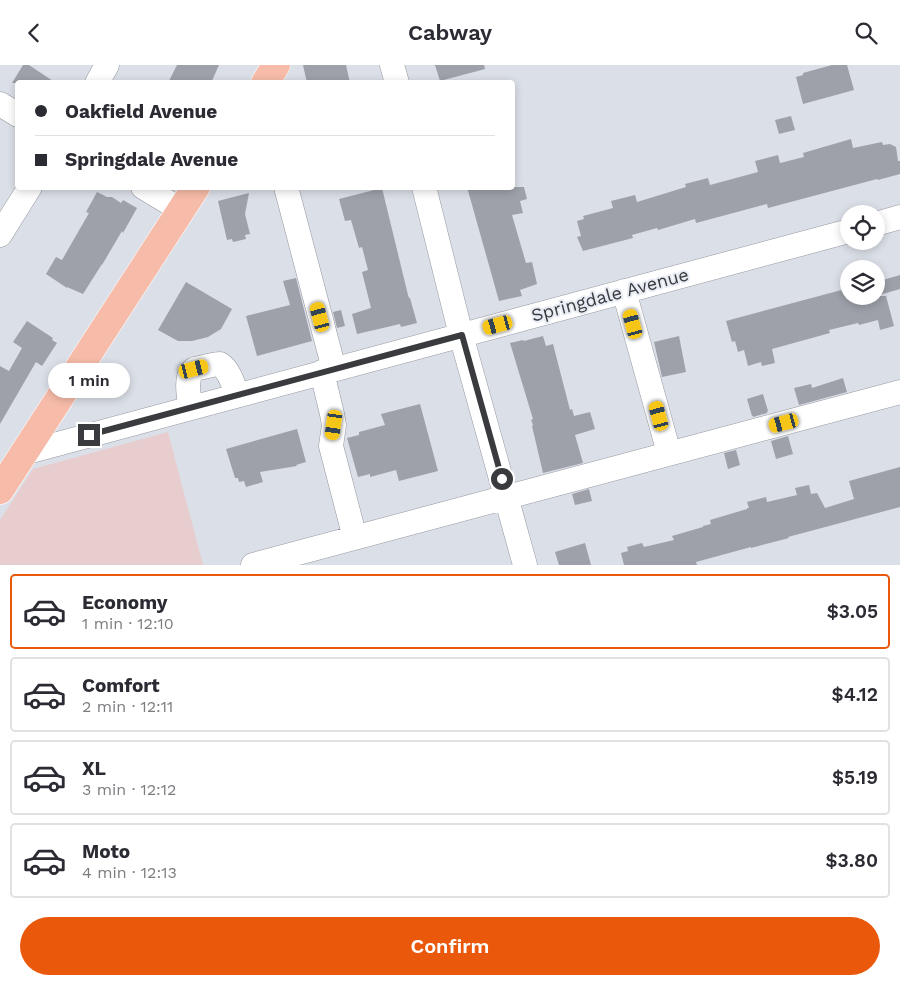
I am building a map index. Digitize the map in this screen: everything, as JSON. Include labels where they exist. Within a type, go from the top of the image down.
[{"type":"main road","points":[[267,80],[276,65]]},
{"type":"main road","points":[[0,490],[194,190]]},
{"type":"street","points":[[99,80],[108,65]]},
{"type":"street","points":[[392,65],[396,80]]},
{"type":"street","points":[[0,104],[15,113]]},
{"type":"street","points":[[0,235],[28,190]]},
{"type":"street","points":[[148,190],[182,210]]},
{"type":"street","points":[[287,190],[328,371],[334,425],[331,446],[355,538]]},
{"type":"street","points":[[425,190],[525,565]]},
{"type":"street","points":[[885,221],[900,217]]},
{"type":"street","name":"Springdale Avenue","points":[[24,453],[840,233]]},
{"type":"street","points":[[624,291],[669,453]]},
{"type":"street","points":[[191,408],[188,381],[194,369],[220,364],[228,372],[237,395]]},
{"type":"street","points":[[254,565],[900,392]]},
{"type":"shaded area","points":[[168,432],[203,565],[0,565],[0,520],[33,469]]},
{"type":"building","points":[[23,65],[29,65],[52,80],[15,80],[15,83],[12,83]]},
{"type":"building","points":[[177,65],[219,65],[212,80],[170,80]]},
{"type":"building","points":[[303,65],[346,65],[349,80],[306,80]]},
{"type":"building","points":[[435,65],[484,65],[485,69],[440,80]]},
{"type":"building","points":[[832,65],[847,65],[854,90],[803,104],[796,77],[803,75],[803,73]]},
{"type":"building","points":[[791,116],[795,130],[779,134],[775,120]]},
{"type":"building","points":[[851,139],[853,148],[882,142],[883,145],[890,144],[896,147],[898,161],[900,161],[900,174],[768,208],[767,204],[696,223],[695,219],[658,230],[657,228],[632,235],[633,238],[583,251],[577,237],[581,236],[577,221],[584,219],[583,216],[613,208],[611,201],[635,195],[637,202],[686,187],[685,184],[708,178],[710,185],[758,172],[755,161],[778,155],[780,163],[804,157],[803,153]]},
{"type":"building","points":[[515,187],[524,187],[527,199],[520,201],[523,213],[512,215],[526,263],[532,262],[537,284],[520,290],[522,296],[499,301],[468,190],[515,190]]},
{"type":"building","points":[[374,190],[382,190],[408,295],[417,323],[401,327],[400,324],[357,334],[352,314],[371,308],[362,272],[368,270],[362,247],[359,248],[351,220],[345,221],[339,199]]},
{"type":"building","points":[[97,192],[107,197],[112,197],[121,203],[123,200],[137,208],[83,294],[67,288],[46,274],[56,257],[62,260],[89,213],[86,212]]},
{"type":"building","points":[[249,193],[245,214],[250,234],[245,235],[246,239],[233,242],[232,239],[227,240],[218,201]]},
{"type":"building","points":[[900,275],[900,289],[885,293],[885,279]]},
{"type":"building","points":[[296,278],[312,341],[257,356],[246,316],[290,305],[283,281]]},
{"type":"building","points":[[186,282],[232,309],[221,329],[208,337],[192,341],[178,341],[158,330]]},
{"type":"building","points":[[840,290],[840,305],[885,305],[886,296],[894,326],[880,330],[878,320],[829,330],[830,333],[772,349],[775,363],[762,366],[761,362],[748,366],[744,350],[738,352],[735,341],[732,342],[726,321]]},
{"type":"building","points":[[341,310],[345,326],[337,328],[333,312]]},
{"type":"building","points":[[27,321],[53,338],[52,340],[57,343],[42,366],[36,362],[0,424],[0,366],[9,371],[22,348],[13,342]]},
{"type":"building","points":[[543,336],[546,346],[553,344],[570,410],[572,409],[574,416],[590,412],[595,429],[575,435],[583,463],[543,473],[532,426],[531,420],[533,419],[510,343]]},
{"type":"building","points":[[679,336],[686,372],[662,377],[654,342]]},
{"type":"building","points":[[843,378],[847,392],[799,405],[794,388],[811,384],[812,388]]},
{"type":"building","points":[[763,394],[768,411],[753,417],[747,399]]},
{"type":"building","points":[[420,404],[438,471],[399,481],[396,470],[370,477],[370,474],[358,477],[347,438],[359,435],[359,432],[385,425],[381,414]]},
{"type":"building","points":[[297,429],[306,462],[297,466],[260,472],[263,482],[246,487],[244,481],[239,482],[238,478],[235,478],[226,449]]},
{"type":"building","points":[[788,436],[793,454],[776,459],[771,441]]},
{"type":"building","points":[[736,450],[740,465],[728,469],[724,453]]},
{"type":"building","points":[[900,467],[900,507],[696,562],[697,565],[624,565],[621,553],[628,551],[627,547],[642,543],[644,547],[674,540],[672,536],[703,527],[711,524],[710,520],[749,508],[747,502],[766,497],[767,502],[797,495],[795,488],[809,485],[811,494],[817,493],[825,508],[854,499],[849,481]]},
{"type":"building","points":[[589,489],[592,501],[575,505],[572,494]]},
{"type":"building","points":[[585,543],[591,565],[559,565],[555,552]]},
{"type":"route","points":[[89,435],[462,335],[502,479]]}]
